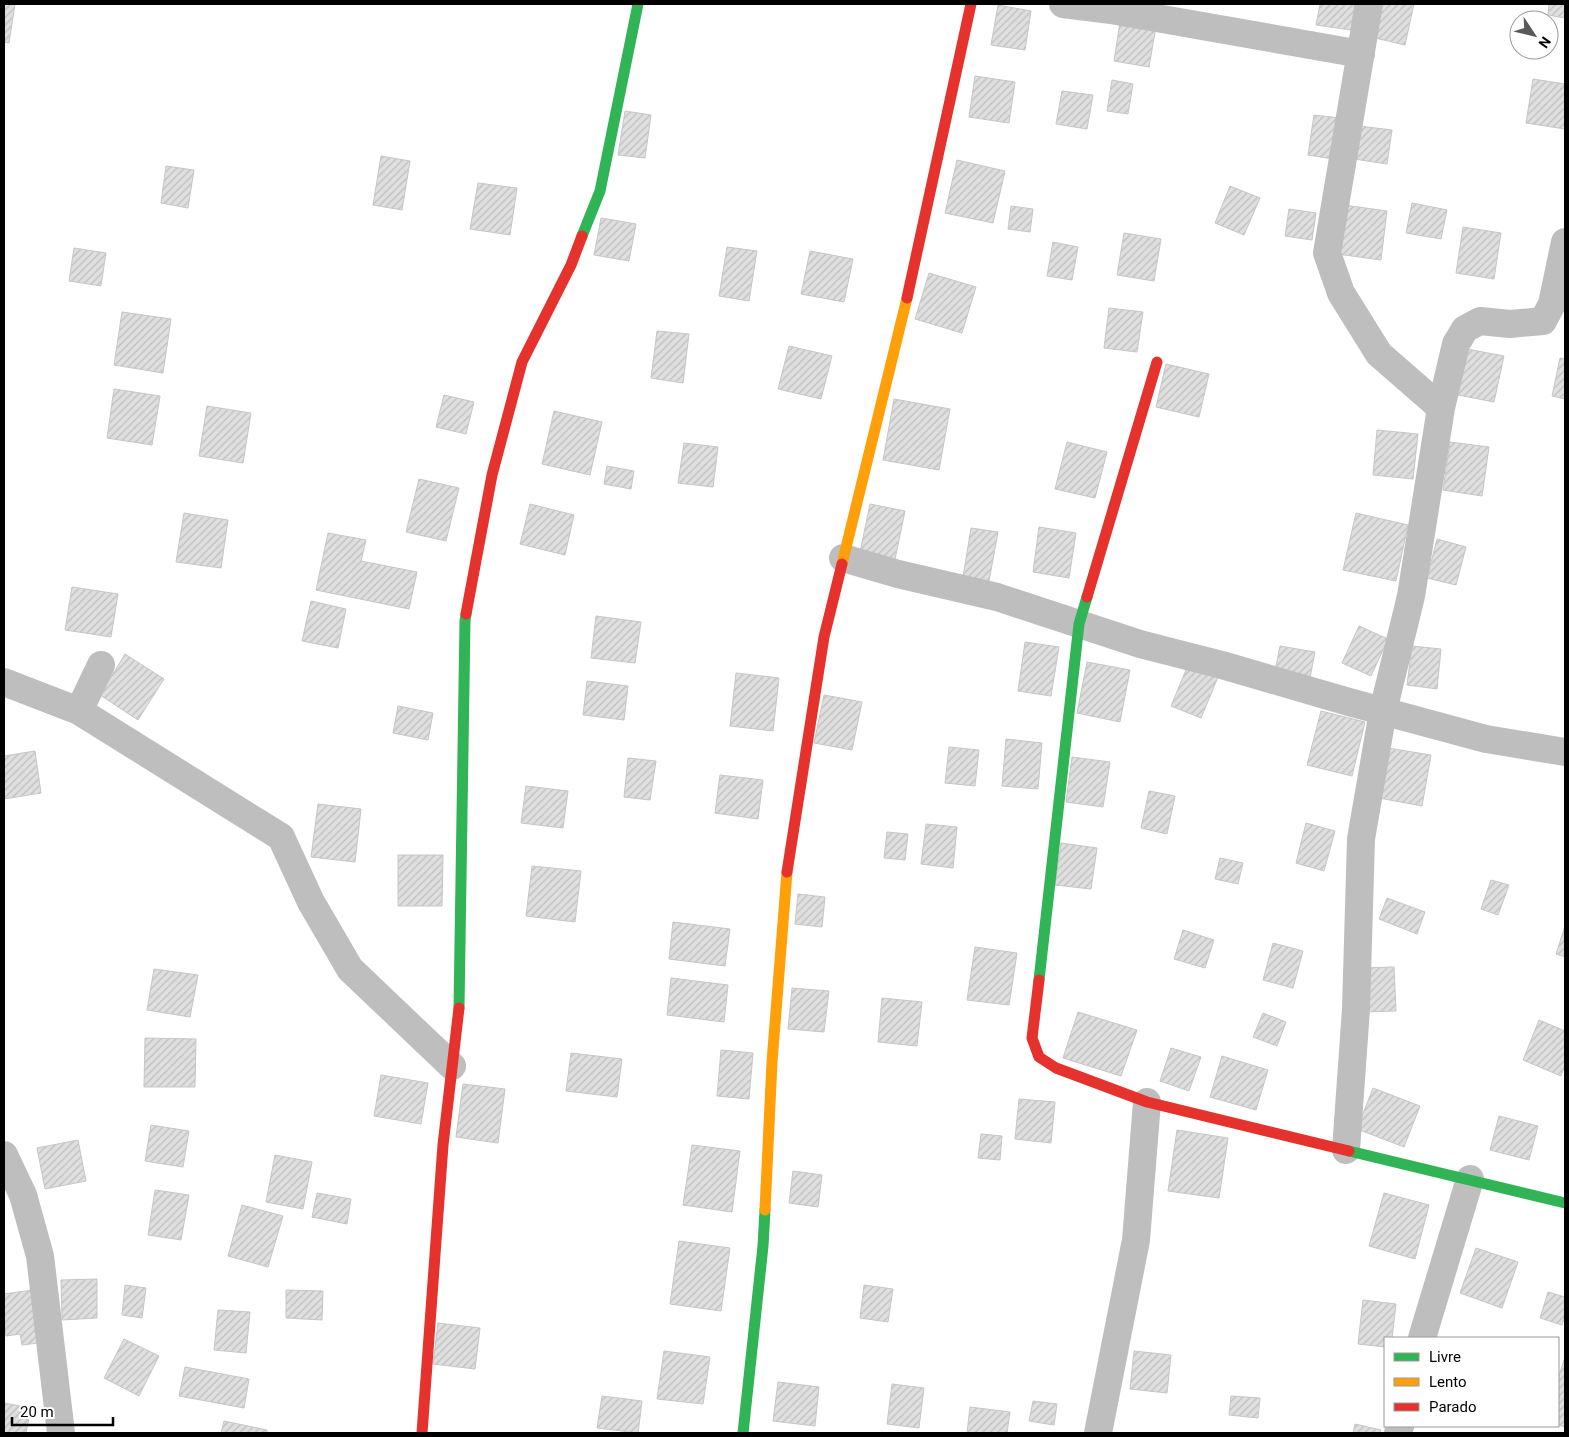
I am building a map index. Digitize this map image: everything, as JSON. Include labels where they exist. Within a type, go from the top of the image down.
[{"type":"street","points":[[422,1433],[443,1145],[460,997],[465,621],[492,475],[522,362],[572,265],[600,191],[638,4]]},
{"type":"street","points":[[743,1433],[763,1246],[772,1062],[788,858],[824,637],[912,276],[970,4]]},
{"type":"street","points":[[1063,4],[1110,10],[1361,54]]},
{"type":"street","points":[[1369,4],[1327,253],[1341,293],[1379,354],[1441,408]]},
{"type":"street","points":[[1346,1150],[1356,1009],[1361,839],[1383,711],[1411,596],[1441,408],[1456,344],[1465,329],[1480,321],[1510,324],[1543,321],[1552,304],[1565,242]]},
{"type":"street","points":[[1157,362],[1080,624],[1032,1038],[1039,1057],[1056,1068],[1147,1102],[1565,1203]]},
{"type":"street","points":[[844,558],[898,574],[997,598],[1140,644],[1486,739],[1565,752]]},
{"type":"street","points":[[79,711],[101,665]]},
{"type":"street","points":[[4,682],[79,711],[280,837],[311,902],[350,969],[452,1066]]},
{"type":"street","points":[[1098,1433],[1136,1240],[1147,1102]]},
{"type":"street","points":[[4,1155],[23,1195],[40,1256],[61,1433]]},
{"type":"street","points":[[1422,1337],[1470,1179]]},
{"type":"building","points":[[4,4],[15,4],[9,43],[4,42]]},
{"type":"building","points":[[1320,4],[1355,4],[1351,30],[1316,25]]},
{"type":"building","points":[[1382,4],[1414,4],[1405,45],[1375,38]]},
{"type":"building","points":[[1549,4],[1565,4],[1565,18],[1559,17],[1559,10],[1548,10]]},
{"type":"building","points":[[998,5],[1031,11],[1025,50],[991,45]]},
{"type":"building","points":[[1120,22],[1156,27],[1149,67],[1114,61]]},
{"type":"building","points":[[975,76],[1015,82],[1009,123],[969,117]]},
{"type":"building","points":[[1533,79],[1565,84],[1565,129],[1526,123]]},
{"type":"building","points":[[1112,80],[1133,84],[1128,114],[1107,111]]},
{"type":"building","points":[[1062,91],[1093,95],[1087,129],[1056,124]]},
{"type":"building","points":[[625,111],[651,115],[645,158],[618,155]]},
{"type":"building","points":[[1314,115],[1340,118],[1333,159],[1308,155]]},
{"type":"building","points":[[1359,126],[1392,130],[1387,164],[1354,159]]},
{"type":"building","points":[[381,156],[410,161],[402,210],[373,205]]},
{"type":"building","points":[[957,160],[1005,171],[993,223],[945,213]]},
{"type":"building","points":[[166,166],[194,170],[188,208],[161,203]]},
{"type":"building","points":[[478,183],[517,188],[510,235],[470,229]]},
{"type":"building","points":[[1230,186],[1260,198],[1244,235],[1215,223]]},
{"type":"building","points":[[1412,203],[1447,210],[1441,239],[1406,233]]},
{"type":"building","points":[[1344,205],[1387,211],[1381,260],[1337,254]]},
{"type":"building","points":[[1011,206],[1033,209],[1030,232],[1008,229]]},
{"type":"building","points":[[1289,209],[1316,213],[1312,240],[1285,236]]},
{"type":"building","points":[[601,218],[636,224],[629,261],[594,255]]},
{"type":"building","points":[[1463,227],[1501,233],[1494,279],[1456,273]]},
{"type":"building","points":[[1124,233],[1161,239],[1154,281],[1117,275]]},
{"type":"building","points":[[1053,242],[1078,247],[1072,280],[1047,276]]},
{"type":"building","points":[[727,247],[757,251],[749,301],[719,296]]},
{"type":"building","points":[[74,248],[106,253],[101,286],[69,281]]},
{"type":"building","points":[[810,251],[853,259],[844,302],[801,294]]},
{"type":"building","points":[[929,273],[976,287],[962,333],[915,319]]},
{"type":"building","points":[[1109,308],[1143,312],[1137,352],[1104,348]]},
{"type":"building","points":[[122,312],[171,319],[163,373],[114,365]]},
{"type":"building","points":[[657,331],[689,334],[683,383],[651,378]]},
{"type":"building","points":[[789,346],[832,356],[821,399],[778,389]]},
{"type":"building","points":[[1462,348],[1504,356],[1494,402],[1453,394]]},
{"type":"building","points":[[1560,358],[1565,359],[1565,399],[1552,396]]},
{"type":"building","points":[[1166,364],[1209,374],[1199,417],[1156,407]]},
{"type":"building","points":[[114,389],[160,396],[152,445],[107,438]]},
{"type":"building","points":[[444,395],[474,402],[466,434],[436,427]]},
{"type":"building","points":[[894,399],[950,409],[939,470],[883,460]]},
{"type":"building","points":[[207,406],[251,413],[243,463],[199,456]]},
{"type":"building","points":[[554,411],[602,422],[590,475],[542,464]]},
{"type":"building","points":[[1377,430],[1418,434],[1413,479],[1373,475]]},
{"type":"building","points":[[1067,442],[1107,452],[1095,498],[1055,489]]},
{"type":"building","points":[[1450,442],[1489,447],[1482,496],[1443,490]]},
{"type":"building","points":[[684,443],[718,447],[713,487],[678,483]]},
{"type":"building","points":[[607,466],[634,471],[631,489],[604,484]]},
{"type":"building","points":[[419,479],[459,488],[446,541],[406,532]]},
{"type":"building","points":[[530,504],[574,515],[565,555],[520,544]]},
{"type":"building","points":[[870,504],[905,511],[894,564],[859,557]]},
{"type":"building","points":[[184,513],[228,520],[221,568],[176,562]]},
{"type":"building","points":[[1356,513],[1408,525],[1396,581],[1343,570]]},
{"type":"building","points":[[1039,527],[1076,533],[1069,578],[1033,572]]},
{"type":"building","points":[[971,528],[998,532],[989,581],[963,577]]},
{"type":"building","points":[[328,533],[366,540],[361,561],[417,572],[409,609],[316,590]]},
{"type":"building","points":[[1437,539],[1466,547],[1456,585],[1427,578]]},
{"type":"building","points":[[72,587],[118,594],[111,637],[65,630]]},
{"type":"building","points":[[311,601],[346,609],[338,648],[302,641]]},
{"type":"building","points":[[596,616],[641,622],[635,663],[591,658]]},
{"type":"building","points":[[1359,626],[1388,639],[1371,676],[1342,663]]},
{"type":"building","points":[[1025,642],[1059,647],[1051,696],[1018,691]]},
{"type":"building","points":[[1280,646],[1315,652],[1310,678],[1275,671]]},
{"type":"building","points":[[1412,646],[1441,649],[1437,689],[1407,685]]},
{"type":"building","points":[[125,654],[164,679],[138,720],[100,695]]},
{"type":"building","points":[[1087,662],[1130,670],[1120,722],[1077,713]]},
{"type":"building","points":[[1188,665],[1218,677],[1201,718],[1171,706]]},
{"type":"building","points":[[736,673],[779,678],[773,731],[730,726]]},
{"type":"building","points":[[587,681],[628,686],[624,720],[583,715]]},
{"type":"building","points":[[824,695],[862,702],[852,750],[814,743]]},
{"type":"building","points":[[398,706],[433,713],[428,740],[393,733]]},
{"type":"building","points":[[1321,711],[1365,722],[1352,776],[1307,765]]},
{"type":"building","points":[[1006,739],[1042,743],[1038,789],[1002,786]]},
{"type":"building","points":[[949,747],[979,750],[975,786],[945,783]]},
{"type":"building","points":[[1388,748],[1431,755],[1422,806],[1379,798]]},
{"type":"building","points":[[35,751],[41,793],[4,799],[4,756]]},
{"type":"building","points":[[1072,757],[1110,762],[1103,807],[1066,802]]},
{"type":"building","points":[[628,758],[656,761],[650,800],[624,797]]},
{"type":"building","points":[[720,775],[763,780],[758,819],[715,813]]},
{"type":"building","points":[[526,786],[568,791],[563,828],[521,823]]},
{"type":"building","points":[[1149,791],[1175,796],[1167,834],[1141,828]]},
{"type":"building","points":[[318,804],[361,809],[355,862],[311,857]]},
{"type":"building","points":[[1306,823],[1335,831],[1324,871],[1296,863]]},
{"type":"building","points":[[926,824],[957,827],[953,868],[921,864]]},
{"type":"building","points":[[887,832],[908,834],[905,860],[884,858]]},
{"type":"building","points":[[1061,843],[1097,848],[1091,889],[1055,885]]},
{"type":"building","points":[[398,855],[443,855],[442,906],[398,906]]},
{"type":"building","points":[[1220,858],[1243,863],[1238,884],[1215,879]]},
{"type":"building","points":[[532,866],[581,871],[575,922],[526,916]]},
{"type":"building","points":[[1491,880],[1509,885],[1498,915],[1481,909]]},
{"type":"building","points":[[798,894],[825,897],[822,927],[795,924]]},
{"type":"building","points":[[1387,898],[1425,912],[1417,934],[1379,919]]},
{"type":"building","points":[[673,922],[730,929],[725,966],[669,959]]},
{"type":"building","points":[[1565,926],[1565,957],[1556,954]]},
{"type":"building","points":[[1183,930],[1214,940],[1205,968],[1174,959]]},
{"type":"building","points":[[1273,943],[1303,951],[1293,988],[1263,980]]},
{"type":"building","points":[[975,947],[1017,953],[1009,1005],[967,1000]]},
{"type":"building","points":[[1394,967],[1396,1011],[1364,1012],[1363,968]]},
{"type":"building","points":[[154,969],[198,975],[190,1017],[147,1010]]},
{"type":"building","points":[[671,978],[728,985],[724,1022],[667,1015]]},
{"type":"building","points":[[792,988],[829,991],[824,1032],[788,1029]]},
{"type":"building","points":[[882,998],[922,1002],[917,1046],[878,1042]]},
{"type":"building","points":[[1078,1012],[1137,1030],[1121,1076],[1063,1058]]},
{"type":"building","points":[[1263,1013],[1286,1022],[1277,1046],[1253,1037]]},
{"type":"building","points":[[1539,1020],[1565,1031],[1565,1065],[1561,1076],[1523,1060]]},
{"type":"building","points":[[145,1038],[196,1039],[195,1087],[144,1087]]},
{"type":"building","points":[[1171,1048],[1201,1057],[1189,1091],[1160,1081]]},
{"type":"building","points":[[721,1050],[753,1053],[749,1099],[717,1096]]},
{"type":"building","points":[[571,1053],[622,1059],[617,1097],[566,1091]]},
{"type":"building","points":[[1222,1056],[1268,1070],[1256,1110],[1210,1097]]},
{"type":"building","points":[[381,1075],[428,1083],[421,1124],[374,1116]]},
{"type":"building","points":[[463,1084],[505,1089],[498,1143],[456,1137]]},
{"type":"building","points":[[1373,1088],[1420,1106],[1404,1147],[1357,1129]]},
{"type":"building","points":[[1019,1099],[1055,1102],[1051,1143],[1015,1139]]},
{"type":"building","points":[[1499,1116],[1538,1126],[1529,1160],[1490,1150]]},
{"type":"building","points":[[151,1125],[189,1131],[183,1167],[145,1161]]},
{"type":"building","points":[[1177,1130],[1228,1138],[1219,1198],[1168,1191]]},
{"type":"building","points":[[981,1134],[1002,1136],[1000,1160],[978,1158]]},
{"type":"building","points":[[78,1140],[86,1181],[45,1189],[37,1148]]},
{"type":"building","points":[[692,1145],[740,1151],[732,1212],[683,1205]]},
{"type":"building","points":[[275,1155],[312,1162],[303,1209],[266,1202]]},
{"type":"building","points":[[793,1171],[822,1175],[818,1207],[789,1203]]},
{"type":"building","points":[[155,1190],[189,1195],[181,1240],[148,1235]]},
{"type":"building","points":[[317,1193],[351,1199],[347,1224],[312,1217]]},
{"type":"building","points":[[1384,1193],[1429,1205],[1415,1259],[1369,1246]]},
{"type":"building","points":[[242,1205],[283,1216],[268,1267],[228,1256]]},
{"type":"building","points":[[679,1241],[730,1248],[721,1311],[670,1304]]},
{"type":"building","points":[[1476,1248],[1518,1262],[1502,1308],[1460,1293]]},
{"type":"building","points":[[97,1279],[97,1318],[62,1320],[61,1280]]},
{"type":"building","points":[[125,1285],[146,1288],[142,1318],[122,1315]]},
{"type":"building","points":[[864,1285],[893,1289],[888,1322],[860,1318]]},
{"type":"building","points":[[33,1290],[39,1343],[22,1345],[20,1334],[6,1336],[4,1294]]},
{"type":"building","points":[[286,1290],[323,1291],[322,1320],[286,1318]]},
{"type":"building","points":[[1548,1292],[1565,1297],[1565,1315],[1562,1325],[1540,1318]]},
{"type":"building","points":[[1363,1300],[1396,1304],[1392,1337],[1384,1337],[1384,1347],[1358,1344]]},
{"type":"building","points":[[218,1310],[250,1312],[246,1353],[214,1350]]},
{"type":"building","points":[[438,1323],[480,1328],[475,1369],[433,1364]]},
{"type":"building","points":[[124,1339],[159,1356],[139,1396],[104,1378]]},
{"type":"building","points":[[664,1351],[710,1357],[703,1404],[657,1399]]},
{"type":"building","points":[[1134,1351],[1171,1355],[1167,1393],[1130,1389]]},
{"type":"building","points":[[1565,1357],[1565,1427],[1559,1425],[1559,1376]]},
{"type":"building","points":[[185,1367],[249,1379],[244,1408],[179,1396]]},
{"type":"building","points":[[778,1382],[819,1387],[815,1426],[773,1421]]},
{"type":"building","points":[[892,1384],[924,1388],[919,1428],[887,1424]]},
{"type":"building","points":[[602,1396],[642,1401],[638,1433],[597,1428]]},
{"type":"building","points":[[1231,1396],[1260,1398],[1258,1418],[1229,1415]]},
{"type":"building","points":[[1033,1401],[1057,1404],[1054,1425],[1029,1421]]},
{"type":"building","points":[[4,1403],[31,1408],[26,1433],[4,1433]]},
{"type":"building","points":[[970,1407],[1010,1412],[1007,1433],[967,1433]]},
{"type":"building","points":[[224,1421],[267,1430],[267,1433],[221,1433]]},
{"type":"building","points":[[1355,1424],[1381,1430],[1380,1433],[1353,1433]]},
{"type":"traffic: fast","points":[[582,236],[600,191],[638,4]]},
{"type":"traffic: fast","points":[[1039,980],[1079,624],[1087,597]]},
{"type":"traffic: fast","points":[[459,1008],[466,614]]},
{"type":"traffic: fast","points":[[1349,1151],[1565,1203]]},
{"type":"traffic: fast","points":[[743,1433],[763,1246],[765,1210]]},
{"type":"traffic: slow","points":[[842,564],[907,298]]},
{"type":"traffic: slow","points":[[765,1210],[772,1062],[787,872]]},
{"type":"traffic: jam","points":[[907,298],[971,4]]},
{"type":"traffic: jam","points":[[466,614],[492,475],[522,362],[571,265],[582,236]]},
{"type":"traffic: jam","points":[[1087,597],[1157,362]]},
{"type":"traffic: jam","points":[[787,872],[824,637],[842,564]]},
{"type":"traffic: jam","points":[[1039,980],[1032,1038],[1039,1057],[1056,1068],[1147,1102],[1349,1151]]},
{"type":"traffic: jam","points":[[422,1433],[443,1145],[459,1008]]}]
